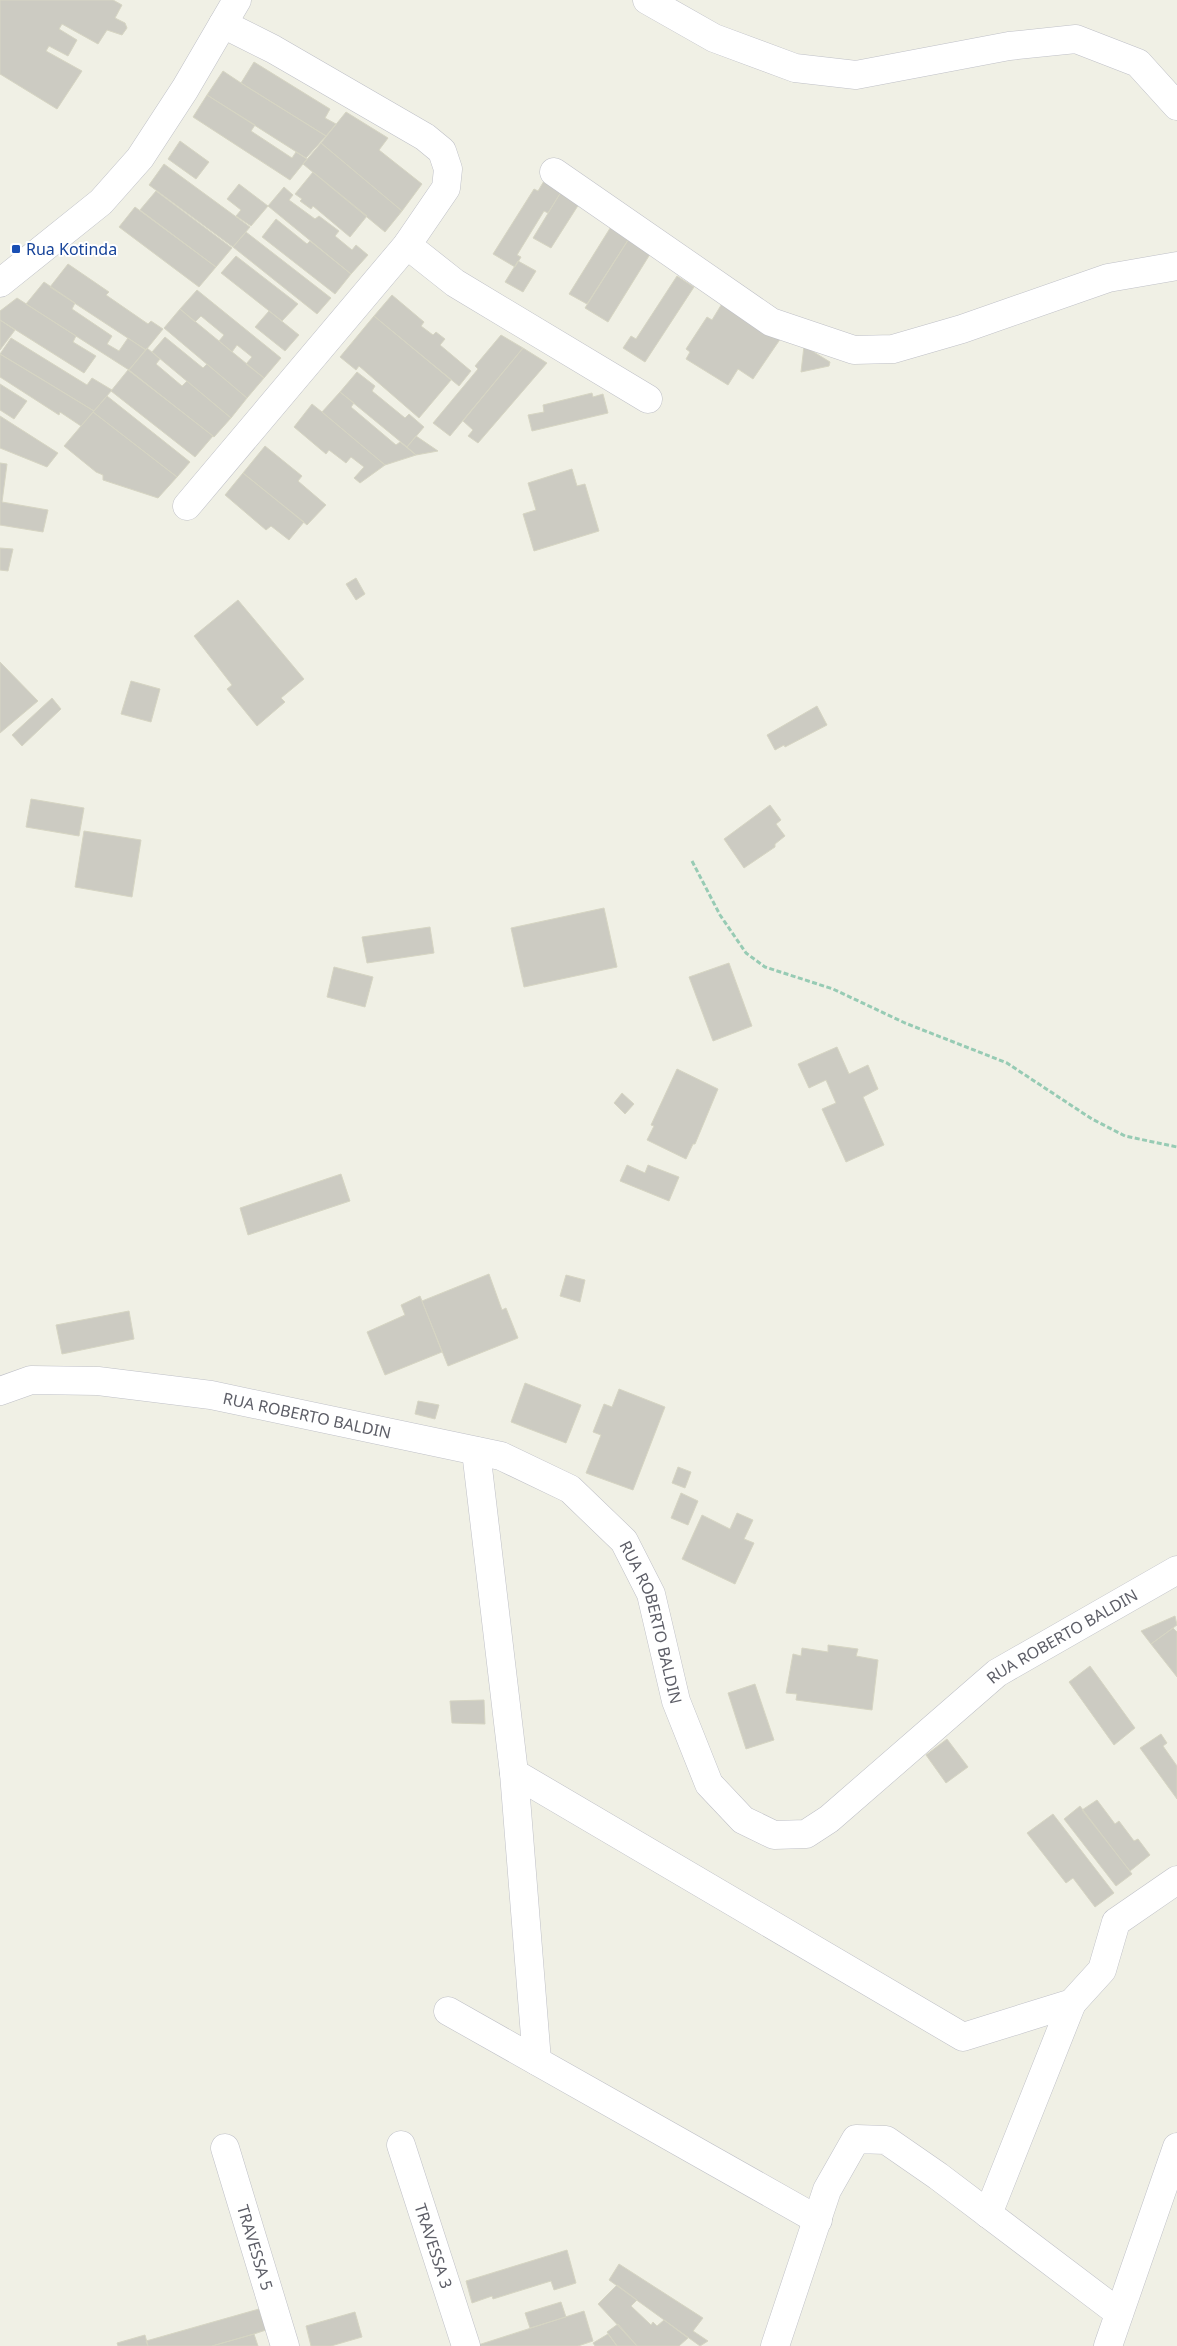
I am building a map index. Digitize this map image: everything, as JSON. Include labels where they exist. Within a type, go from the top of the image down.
[{"type":"street","points":[[646,0],[675,7],[714,38],[795,68],[856,75],[1009,46],[1076,39],[1138,63],[1177,106]]},
{"type":"street","points":[[0,283],[101,202],[140,158],[185,89],[232,6],[273,49],[425,137],[442,151],[448,169],[446,188],[407,245],[187,506]]},
{"type":"street","points":[[554,172],[771,322],[854,350],[893,349],[962,329],[1108,278],[1177,266]]},
{"type":"street","points":[[407,245],[455,283],[648,399]]},
{"type":"street","name":"RUA ROBERTO BALDIN","points":[[0,1391],[32,1380],[98,1381],[192,1392],[501,1456],[570,1489],[624,1541],[651,1594],[676,1701],[708,1784],[743,1820],[774,1835],[806,1834],[829,1819],[997,1673],[1177,1570]]},
{"type":"street","points":[[476,1450],[514,1773],[537,2061]]},
{"type":"street","points":[[514,1773],[963,2037],[1072,2003]]},
{"type":"street","points":[[988,2214],[1072,2003],[1102,1970],[1116,1922],[1177,1880]]},
{"type":"street","points":[[448,2011],[818,2220]]},
{"type":"street","points":[[775,2346],[827,2190],[856,2139],[886,2140],[1119,2313]]},
{"type":"street","name":"TRAVESSA 3","points":[[402,2145],[466,2346]]},
{"type":"street","points":[[1108,2346],[1177,2147]]},
{"type":"street","name":"TRAVESSA 5","points":[[225,2148],[285,2346]]},
{"type":"path","points":[[692,861],[720,915],[746,953],[765,967],[833,989],[905,1023],[1007,1063],[1092,1119],[1125,1136],[1177,1147]]},
{"type":"building","points":[[0,0],[113,0],[122,5],[115,18],[125,23],[127,28],[122,35],[107,30],[98,44],[62,24],[59,29],[77,40],[68,56],[49,46],[46,51],[82,71],[57,109],[0,74]]},
{"type":"building","points":[[254,62],[330,109],[325,118],[336,124],[326,136],[241,83]]},
{"type":"building","points":[[223,71],[326,136],[306,158],[207,95]]},
{"type":"building","points":[[207,95],[255,125],[251,131],[292,158],[296,152],[307,159],[290,180],[193,117]]},
{"type":"building","points":[[346,112],[388,138],[379,150],[422,184],[402,211],[321,143]]},
{"type":"building","points":[[180,141],[209,162],[196,179],[168,159]]},
{"type":"building","points":[[321,143],[402,211],[385,232],[303,164]]},
{"type":"building","points":[[164,164],[250,227],[233,247],[149,185]]},
{"type":"building","points":[[313,172],[367,216],[350,237],[313,206],[311,209],[300,201],[302,199],[295,194]]},
{"type":"building","points":[[544,181],[561,192],[548,213],[544,211],[517,255],[521,257],[515,267],[493,254],[534,189],[538,191]]},
{"type":"building","points":[[239,184],[268,206],[251,226],[236,216],[241,210],[227,199]]},
{"type":"building","points":[[284,187],[293,195],[289,200],[315,219],[319,216],[339,231],[335,236],[352,250],[356,245],[368,255],[351,274],[268,206]]},
{"type":"building","points":[[156,191],[232,248],[216,267],[140,210]]},
{"type":"building","points":[[561,192],[579,204],[551,248],[533,238]]},
{"type":"building","points":[[135,207],[216,267],[199,287],[119,227]]},
{"type":"building","points":[[276,219],[307,244],[310,241],[351,274],[335,294],[262,237]]},
{"type":"building","points":[[612,225],[630,237],[587,304],[569,294]]},
{"type":"building","points":[[246,232],[331,298],[317,314],[233,247]]},
{"type":"building","points":[[630,237],[652,251],[608,322],[585,308]]},
{"type":"building","points":[[236,256],[298,304],[282,321],[221,273]]},
{"type":"building","points":[[518,261],[536,271],[523,292],[505,282]]},
{"type":"building","points":[[68,264],[109,292],[106,295],[148,324],[151,321],[163,329],[146,350],[50,287]]},
{"type":"building","points":[[677,276],[694,287],[645,362],[623,348],[631,336],[636,339]]},
{"type":"building","points":[[44,282],[75,303],[72,309],[112,336],[107,344],[119,351],[128,338],[146,350],[129,370],[26,304]]},
{"type":"building","points":[[197,290],[281,358],[264,378],[246,364],[252,357],[237,345],[232,352],[219,341],[224,335],[201,316],[195,322],[180,309]]},
{"type":"building","points":[[392,295],[424,322],[421,326],[433,335],[436,332],[445,339],[440,345],[471,371],[459,386],[374,316]]},
{"type":"building","points":[[17,298],[76,336],[73,342],[96,356],[84,373],[0,320],[0,311]]},
{"type":"building","points":[[723,302],[781,338],[753,379],[738,369],[728,385],[686,359],[690,352],[686,349],[707,317],[712,320]]},
{"type":"building","points":[[180,309],[264,378],[247,398],[164,328]]},
{"type":"building","points":[[269,311],[299,335],[285,351],[255,327]]},
{"type":"building","points":[[374,316],[451,380],[419,418],[359,366],[356,370],[340,357]]},
{"type":"building","points":[[0,320],[15,330],[0,350]]},
{"type":"building","points":[[501,335],[523,348],[450,436],[433,423],[478,369],[475,366]]},
{"type":"building","points":[[165,337],[203,368],[207,364],[247,398],[231,418],[152,352]]},
{"type":"building","points":[[11,338],[87,385],[92,378],[112,390],[94,411],[0,354]]},
{"type":"building","points":[[804,346],[830,362],[829,366],[801,372]]},
{"type":"building","points":[[147,348],[160,359],[156,364],[182,386],[187,381],[231,418],[214,437],[129,370]]},
{"type":"building","points":[[523,348],[547,363],[478,443],[468,436],[473,430],[463,421]]},
{"type":"building","points":[[0,354],[94,411],[81,426],[60,412],[59,415],[0,377]]},
{"type":"building","points":[[128,370],[213,436],[195,457],[111,391]]},
{"type":"building","points":[[357,372],[375,386],[372,391],[405,418],[409,414],[424,427],[407,447],[340,392]]},
{"type":"building","points":[[0,384],[27,401],[14,419],[0,410]]},
{"type":"building","points":[[340,392],[354,403],[351,407],[396,445],[400,442],[416,455],[385,465],[322,412]]},
{"type":"building","points":[[592,393],[593,397],[603,394],[608,413],[532,431],[528,415],[544,412],[543,405]]},
{"type":"building","points":[[107,396],[190,462],[177,477],[93,412]]},
{"type":"building","points":[[312,404],[385,465],[360,483],[354,478],[364,467],[351,457],[346,463],[329,450],[326,454],[294,427]]},
{"type":"building","points":[[93,412],[177,477],[158,498],[103,480],[103,475],[96,472],[64,446]]},
{"type":"building","points":[[0,416],[58,453],[47,467],[0,448]]},
{"type":"building","points":[[416,436],[438,451],[416,455],[407,447]]},
{"type":"building","points":[[265,446],[302,476],[298,481],[326,505],[307,525],[243,473]]},
{"type":"building","points":[[0,463],[7,464],[2,502],[48,510],[43,532],[0,525]]},
{"type":"building","points":[[572,469],[577,486],[585,484],[599,531],[534,551],[523,514],[536,510],[528,483]]},
{"type":"building","points":[[243,473],[304,522],[289,540],[271,526],[266,530],[225,495]]},
{"type":"building","points":[[0,548],[13,549],[8,571],[0,570]]},
{"type":"building","points":[[356,578],[365,594],[356,600],[346,584]]},
{"type":"building","points":[[238,600],[304,679],[281,698],[285,702],[257,726],[227,689],[232,685],[194,636]]},
{"type":"building","points":[[0,662],[38,701],[0,733]]},
{"type":"building","points":[[131,681],[160,689],[151,722],[121,714]]},
{"type":"building","points":[[52,698],[61,709],[22,746],[12,735]]},
{"type":"building","points":[[817,706],[827,725],[785,747],[784,745],[775,750],[767,735]]},
{"type":"building","points":[[31,799],[84,808],[79,836],[26,827]]},
{"type":"building","points":[[770,805],[781,820],[776,824],[785,836],[775,844],[775,847],[744,868],[724,839]]},
{"type":"building","points":[[84,831],[141,840],[132,897],[75,887]]},
{"type":"building","points":[[604,908],[617,967],[524,987],[511,928]]},
{"type":"building","points":[[430,927],[434,953],[367,963],[362,937]]},
{"type":"building","points":[[729,963],[752,1026],[713,1041],[689,977]]},
{"type":"building","points":[[334,967],[373,977],[365,1007],[327,997]]},
{"type":"building","points":[[837,1047],[849,1074],[868,1065],[878,1089],[863,1097],[884,1145],[846,1162],[822,1109],[836,1103],[826,1080],[809,1088],[798,1064]]},
{"type":"building","points":[[677,1069],[718,1089],[695,1144],[693,1144],[686,1159],[647,1140],[654,1126],[651,1125]]},
{"type":"building","points":[[622,1093],[634,1104],[625,1114],[614,1103]]},
{"type":"building","points":[[627,1165],[645,1173],[648,1165],[679,1177],[669,1201],[620,1181]]},
{"type":"building","points":[[341,1174],[350,1201],[248,1235],[240,1208]]},
{"type":"building","points":[[489,1274],[502,1310],[506,1308],[518,1338],[448,1366],[422,1301]]},
{"type":"building","points":[[566,1275],[585,1280],[580,1302],[560,1296]]},
{"type":"building","points":[[420,1296],[442,1352],[385,1375],[367,1332],[405,1315],[401,1305]]},
{"type":"building","points":[[129,1311],[134,1339],[62,1354],[56,1325]]},
{"type":"building","points":[[525,1383],[581,1405],[566,1443],[511,1422]]},
{"type":"building","points":[[619,1389],[665,1407],[633,1490],[586,1473],[601,1435],[593,1432],[604,1404],[612,1407]]},
{"type":"building","points":[[418,1401],[439,1405],[435,1419],[415,1414]]},
{"type":"building","points":[[678,1467],[691,1472],[685,1488],[672,1483]]},
{"type":"building","points":[[681,1493],[698,1501],[688,1525],[671,1518]]},
{"type":"building","points":[[737,1513],[753,1520],[744,1539],[754,1543],[735,1584],[682,1559],[702,1515],[730,1529]]},
{"type":"building","points":[[1175,1616],[1177,1625],[1151,1644],[1141,1631]]},
{"type":"building","points":[[1173,1628],[1177,1632],[1177,1677],[1151,1644]]},
{"type":"building","points":[[828,1645],[858,1649],[856,1656],[878,1660],[872,1710],[796,1700],[797,1694],[786,1693],[793,1654],[801,1656],[802,1648],[828,1652]]},
{"type":"building","points":[[1090,1666],[1135,1728],[1114,1745],[1069,1682]]},
{"type":"building","points":[[755,1684],[774,1740],[746,1749],[728,1693]]},
{"type":"building","points":[[484,1700],[485,1724],[452,1723],[450,1701]]},
{"type":"building","points":[[1161,1734],[1167,1743],[1163,1746],[1177,1766],[1177,1799],[1140,1748]]},
{"type":"building","points":[[947,1739],[968,1767],[946,1783],[926,1755]]},
{"type":"building","points":[[1097,1800],[1115,1824],[1119,1821],[1134,1841],[1138,1839],[1150,1855],[1130,1871],[1082,1810]]},
{"type":"building","points":[[1080,1806],[1132,1874],[1116,1886],[1064,1819]]},
{"type":"building","points":[[1053,1814],[1114,1893],[1095,1907],[1073,1878],[1066,1883],[1027,1833]]},
{"type":"building","points":[[567,2250],[576,2283],[554,2290],[551,2281],[493,2299],[492,2296],[472,2303],[466,2281]]},
{"type":"building","points":[[619,2264],[703,2318],[693,2331],[708,2341],[700,2346],[609,2280]]},
{"type":"building","points":[[617,2285],[637,2300],[631,2306],[651,2325],[653,2322],[657,2326],[664,2320],[688,2338],[679,2346],[637,2346],[598,2304]]},
{"type":"building","points":[[561,2302],[566,2317],[530,2328],[525,2313]]},
{"type":"building","points":[[259,2309],[266,2330],[212,2346],[148,2346],[146,2341]]},
{"type":"building","points":[[584,2311],[593,2341],[578,2346],[475,2346]]},
{"type":"building","points":[[355,2312],[362,2337],[331,2346],[311,2346],[306,2326]]},
{"type":"building","points":[[618,2324],[637,2346],[617,2346],[607,2332]]},
{"type":"building","points":[[254,2334],[258,2346],[212,2346]]},
{"type":"building","points":[[608,2334],[617,2346],[595,2346],[593,2343]]},
{"type":"building","points":[[145,2335],[148,2346],[118,2346],[117,2343]]},
{"type":"place","name":"Rua Kotinda","points":[[16,249]]}]
